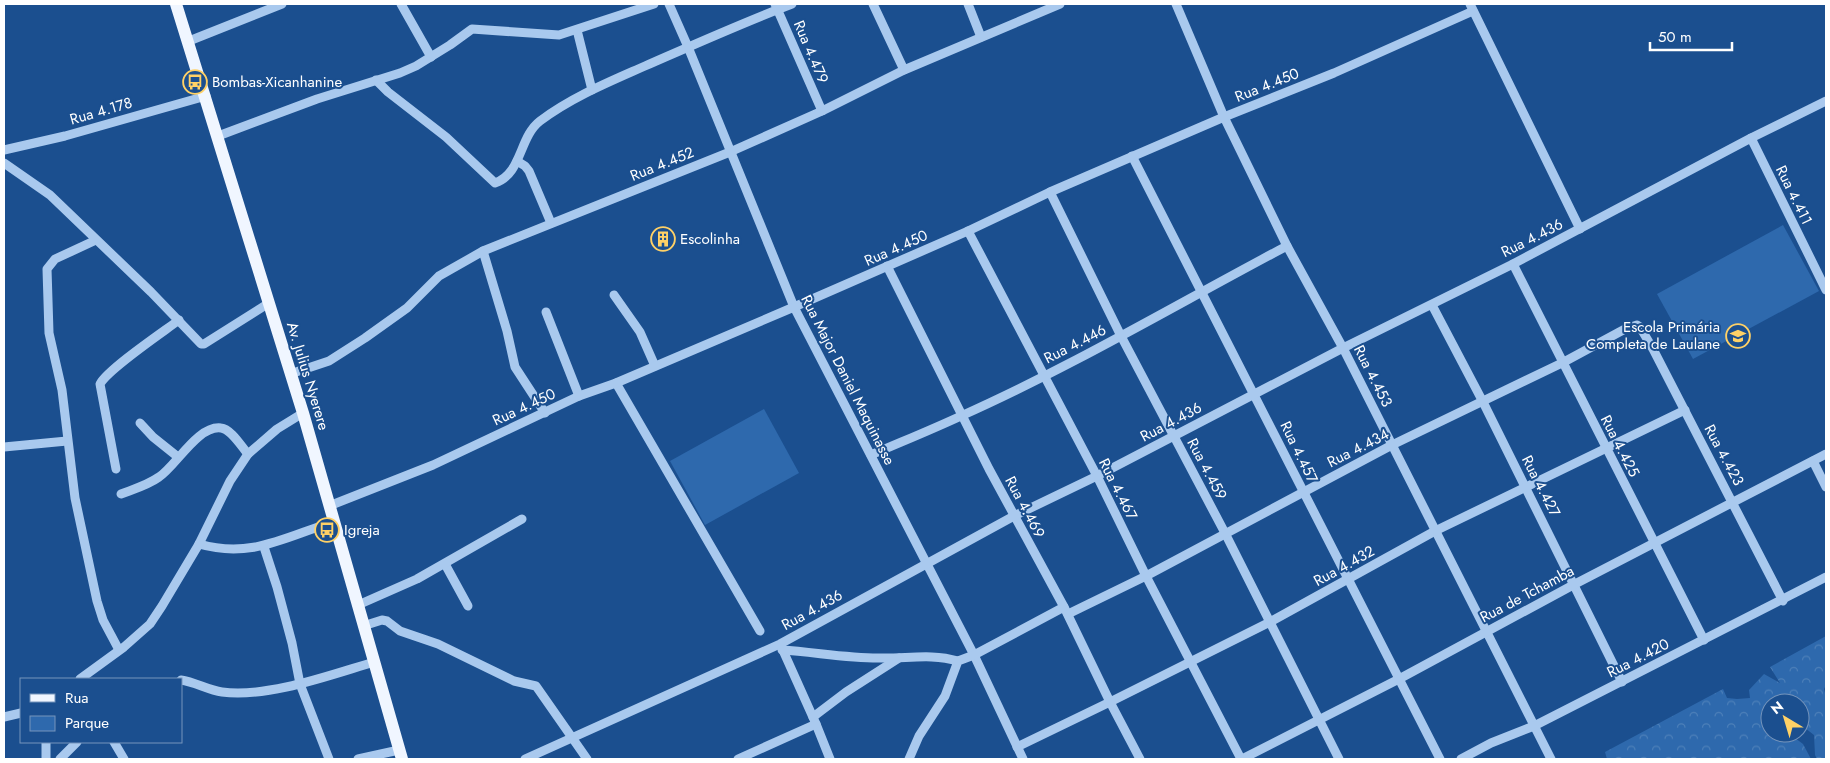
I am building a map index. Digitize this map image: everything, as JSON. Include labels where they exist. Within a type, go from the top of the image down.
[{"type":"main road","name":"Av. Julius Nyerere","points":[[176,4],[303,414],[400,755]]},
{"type":"street","points":[[189,41],[281,4]]},
{"type":"street","points":[[401,4],[431,57]]},
{"type":"street","points":[[218,136],[317,99],[400,74],[431,57],[472,28],[559,35],[654,4]]},
{"type":"street","name":"Rua Major Daniel Maquinasse","points":[[669,4],[794,307],[927,562],[974,655],[1023,759]]},
{"type":"street","points":[[376,80],[388,92],[446,137],[494,183],[504,179],[512,171],[522,146],[533,128],[540,121],[569,102],[776,7],[792,4]]},
{"type":"street","points":[[873,4],[904,70]]},
{"type":"street","points":[[968,4],[981,37]]},
{"type":"street","name":"Rua 4.452","points":[[290,374],[329,360],[365,338],[407,308],[439,276],[483,251],[730,152],[822,111],[904,70],[1060,4]]},
{"type":"street","name":"Rua 4.453","points":[[1176,4],[1224,117],[1287,246],[1343,348],[1551,759]]},
{"type":"street","name":"Rua 4.479","points":[[776,7],[822,111]]},
{"type":"street","points":[[1471,7],[1580,230]]},
{"type":"street","name":"Rua 4.450","points":[[329,506],[433,465],[579,396],[794,307],[968,231],[1132,156],[1334,73],[1471,7]]},
{"type":"street","points":[[578,30],[592,90]]},
{"type":"street","name":"Rua 4.178","points":[[4,150],[74,133],[206,96]]},
{"type":"street","name":"Rua 4.436","points":[[525,759],[781,647],[927,562],[1014,516],[1097,476],[1343,348],[1580,230],[1751,138],[1826,101]]},
{"type":"street","name":"Rua 4.411","points":[[1751,138],[1826,290]]},
{"type":"street","name":"Rua 4.457","points":[[1132,156],[1440,759]]},
{"type":"street","points":[[517,161],[529,171],[551,223]]},
{"type":"street","points":[[4,163],[50,196],[202,344],[269,303]]},
{"type":"street","name":"Rua 4.459","points":[[1050,192],[1121,336],[1225,533],[1339,759]]},
{"type":"street","name":"Rua 4.467","points":[[968,231],[1097,476],[1146,576],[1242,759]]},
{"type":"street","points":[[96,240],[55,259],[48,269],[49,333],[62,390],[75,498],[97,601],[103,620],[119,650]]},
{"type":"street","name":"Rua 4.446","points":[[871,455],[962,416],[1043,376],[1287,246]]},
{"type":"street","points":[[483,251],[507,331],[515,366],[545,413]]},
{"type":"street","name":"Rua 4.425","points":[[1513,264],[1704,640]]},
{"type":"street","name":"Rua 4.469","points":[[887,266],[962,416],[1066,611],[1140,759]]},
{"type":"street","points":[[614,295],[640,332],[655,366]]},
{"type":"street","name":"Rua 4.427","points":[[1432,305],[1483,402],[1622,682]]},
{"type":"street","points":[[546,312],[579,396]]},
{"type":"street","points":[[116,468],[100,384],[103,379],[179,320]]},
{"type":"street","name":"Rua 4.434","points":[[958,660],[974,655],[1066,611],[1146,576],[1392,445],[1562,363],[1625,329],[1637,325]]},
{"type":"street","name":"Rua 4.423","points":[[1637,325],[1653,349],[1734,502],[1782,601]]},
{"type":"street","points":[[616,382],[760,631]]},
{"type":"street","name":"Rua 4.432","points":[[1017,747],[1270,622],[1435,530],[1685,410]]},
{"type":"street","points":[[81,678],[150,624],[199,544],[230,482],[248,454],[277,429],[303,414]]},
{"type":"street","points":[[140,423],[153,437],[178,457]]},
{"type":"street","points":[[121,494],[152,482],[197,437],[213,429],[220,428],[231,434],[248,454]]},
{"type":"street","points":[[4,447],[67,441]]},
{"type":"street","name":"Rua de Tchamba","points":[[1242,759],[1399,679],[1574,584],[1826,454]]},
{"type":"street","points":[[1813,461],[1826,487]]},
{"type":"street","points":[[358,605],[386,594],[445,564],[522,519]]},
{"type":"street","points":[[199,544],[228,550],[264,547],[333,522]]},
{"type":"street","points":[[264,547],[292,643],[300,684],[329,759]]},
{"type":"street","points":[[445,564],[468,606]]},
{"type":"street","name":"Rua 4.420","points":[[1461,759],[1491,743],[1534,726],[1826,577]]},
{"type":"street","points":[[363,626],[386,620],[400,631],[438,644],[514,681],[536,686],[587,759]]},
{"type":"street","points":[[781,647],[852,658],[942,656],[958,660],[945,696],[919,736],[909,759]]},
{"type":"street","points":[[781,647],[830,759]]},
{"type":"street","points":[[738,759],[814,721],[846,692],[899,658]]},
{"type":"street","points":[[182,680],[220,692],[251,692],[300,684],[374,662]]},
{"type":"street","points":[[4,717],[20,713]]},
{"type":"street","points":[[46,743],[46,759]]},
{"type":"street","points":[[60,759],[76,743]]},
{"type":"street","points":[[115,743],[124,759]]},
{"type":"street","points":[[358,759],[400,755]]},
{"type":"green space","points":[[1783,225],[1819,291],[1693,359],[1657,294]]},
{"type":"green space","points":[[764,409],[799,473],[705,525],[670,461]]},
{"type":"green space","points":[[1826,636],[1826,685],[1824,689],[1826,697],[1826,759],[1817,759],[1815,755],[1814,735],[1810,732],[1810,693],[1760,693],[1760,743],[1802,743],[1811,759],[1607,759],[1605,752],[1723,689],[1727,698],[1750,698],[1749,690],[1764,674],[1780,683],[1770,667]]},
{"type":"place","name":"Bombas-Xicanhanine","points":[[195,82]]},
{"type":"place","name":"Escolinha","points":[[663,239]]},
{"type":"place","name":"Escola Primária Completa de Laulane","points":[[1738,336]]},
{"type":"place","name":"Igreja","points":[[327,530]]}]
